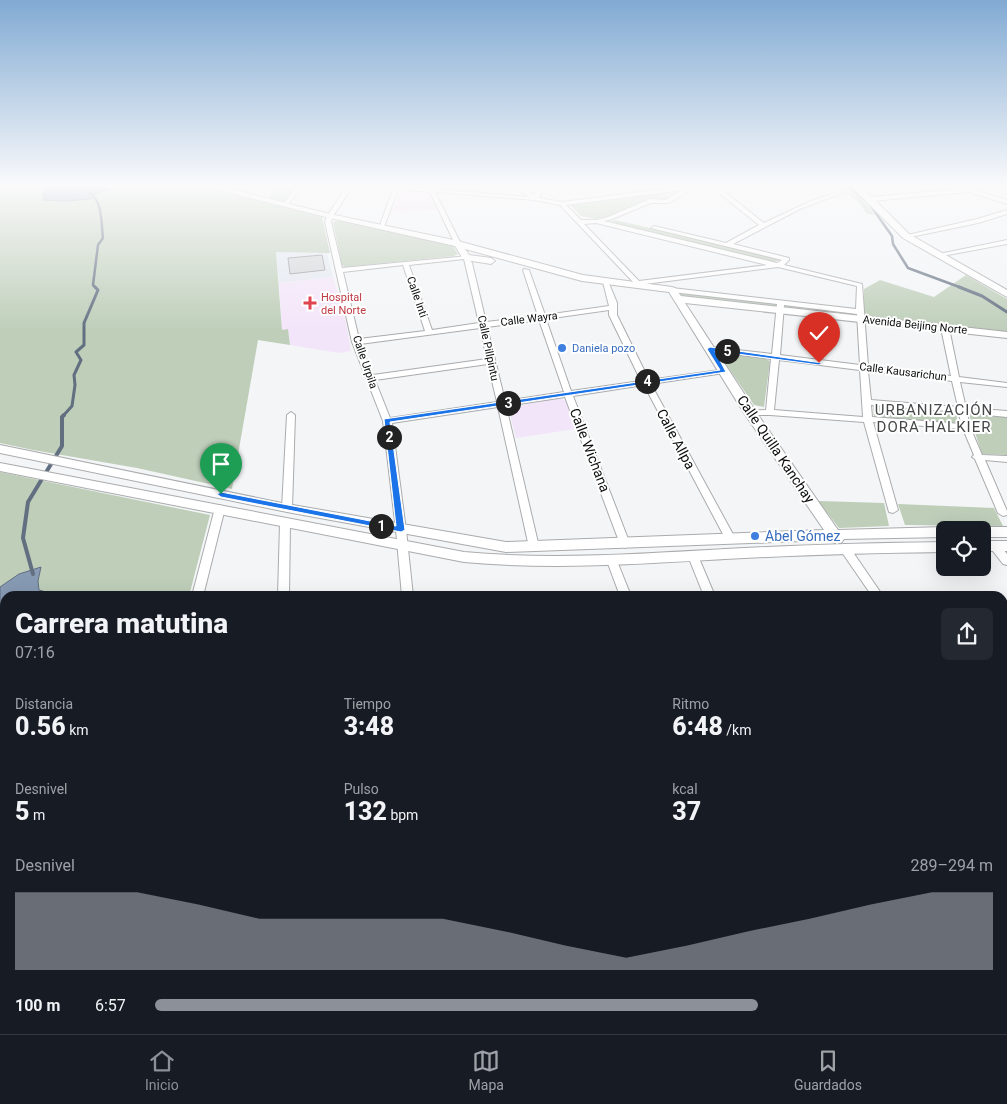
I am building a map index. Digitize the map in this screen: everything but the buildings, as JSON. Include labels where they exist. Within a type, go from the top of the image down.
[{"type":"street","name":"Calle Urpila","points":[[331,234],[356,342],[387,421],[407,591]]},
{"type":"street","name":"Avenida Beijing Norte","points":[[413,234],[458,244],[607,285],[636,284],[675,295]]},
{"type":"street","name":"Calle Pillpintu","points":[[453,234],[469,263],[534,547]]},
{"type":"street","points":[[592,234],[636,284],[779,265],[787,258],[680,234]]},
{"type":"street","points":[[651,234],[860,285],[860,315],[868,420],[893,510]]},
{"type":"street","points":[[727,245],[746,234]]},
{"type":"street","points":[[906,236],[914,234]]},
{"type":"street","points":[[906,236],[942,254],[1007,294]]},
{"type":"street","points":[[942,254],[1007,242]]},
{"type":"street","points":[[340,270],[466,257]]},
{"type":"street","name":"Avenida Beijing Norte","points":[[466,257],[607,285],[675,295],[860,315],[1007,335]]},
{"type":"street","name":"Calle Inti","points":[[405,263],[429,332]]},
{"type":"street","name":"Calle Wichana","points":[[526,270],[568,394],[625,544]]},
{"type":"street","name":"Calle Allpa","points":[[607,285],[613,315],[646,382],[730,538]]},
{"type":"street","name":"Calle Quilla Kanchay","points":[[675,295],[750,412],[874,591]]},
{"type":"street","points":[[770,412],[774,358],[781,307]]},
{"type":"street","name":"Calle Wayra","points":[[356,342],[612,308]]},
{"type":"street","points":[[945,328],[966,427],[1003,513]]},
{"type":"street","name":"Calle Kausarichun","points":[[710,349],[1007,385]]},
{"type":"street","points":[[370,378],[491,361]]},
{"type":"street","points":[[387,421],[724,371]]},
{"type":"street","points":[[866,402],[1007,414]]},
{"type":"street","points":[[750,412],[966,427]]},
{"type":"street","points":[[287,508],[291,415]]},
{"type":"street","points":[[0,449],[287,508],[401,530],[506,547],[625,544],[833,534],[936,532]]},
{"type":"street","points":[[978,457],[1007,459]]},
{"type":"street","points":[[0,467],[220,508],[286,523],[464,557],[502,561],[612,561],[844,548],[936,547]]},
{"type":"street","points":[[198,591],[220,508]]},
{"type":"street","points":[[283,591],[286,523]]},
{"type":"street","points":[[991,532],[1007,532]]},
{"type":"street","points":[[995,546],[1007,561]]},
{"type":"street","points":[[693,556],[708,591]]},
{"type":"street","points":[[612,561],[624,591]]},
{"type":"shaded area","points":[[276,252],[327,253],[333,277],[279,283]]},
{"type":"shaded area","name":"Hospital del Norte","points":[[333,277],[346,323],[351,351],[339,353],[290,345],[288,330],[282,330],[279,283]]},
{"type":"shaded area","points":[[558,398],[566,401],[575,429],[516,438],[510,408]]},
{"type":"green space","points":[[0,234],[326,234],[330,253],[276,252],[282,330],[288,329],[290,345],[258,340],[232,489],[137,468],[0,443]]},
{"type":"green space","points":[[336,234],[404,234],[452,245],[458,254],[454,256],[345,267],[342,265]]},
{"type":"green space","points":[[654,234],[677,234],[776,257],[779,260],[774,262]]},
{"type":"green space","points":[[966,275],[1007,299],[1007,333],[864,317],[864,289],[880,280],[934,297]]},
{"type":"green space","points":[[678,292],[855,313],[855,316],[682,297]]},
{"type":"green space","points":[[722,354],[764,358],[770,361],[764,407],[754,405],[721,357]]},
{"type":"green space","points":[[873,405],[956,413],[958,424],[874,417]]},
{"type":"green space","points":[[969,414],[1007,417],[1007,455],[982,454]]},
{"type":"green space","points":[[0,472],[210,515],[190,591],[0,591]]},
{"type":"green space","points":[[818,501],[884,503],[889,526],[839,528]]},
{"type":"green space","points":[[898,504],[994,508],[1003,526],[991,526],[991,521],[936,521],[936,525],[905,525]]},
{"type":"water","points":[[41,567],[38,581],[39,590],[42,591],[0,591],[0,587],[19,574]]},
{"type":"waterway","points":[[63,416],[72,406],[75,385],[74,375],[81,360],[76,352],[84,345],[84,323],[98,290],[93,285],[98,245],[103,238],[103,234]]},
{"type":"waterway","points":[[891,234],[893,244],[908,268],[962,288]]},
{"type":"waterway","points":[[959,287],[982,296],[1007,312]]},
{"type":"waterway","points":[[33,574],[23,538],[28,502],[62,446],[63,416]]},
{"type":"place","name":"Hospital del Norte","points":[[310,303]]},
{"type":"place","name":"Daniela pozo","points":[[562,348]]},
{"type":"place","name":"Abel Gómez","points":[[755,536]]},
{"type":"district","name":"URBANIZACIÓN DORA HALKIER","points":[[934,418]]},
{"type":"route","points":[[221,494],[401,530],[387,421],[724,371],[710,349],[819,363]]}]
